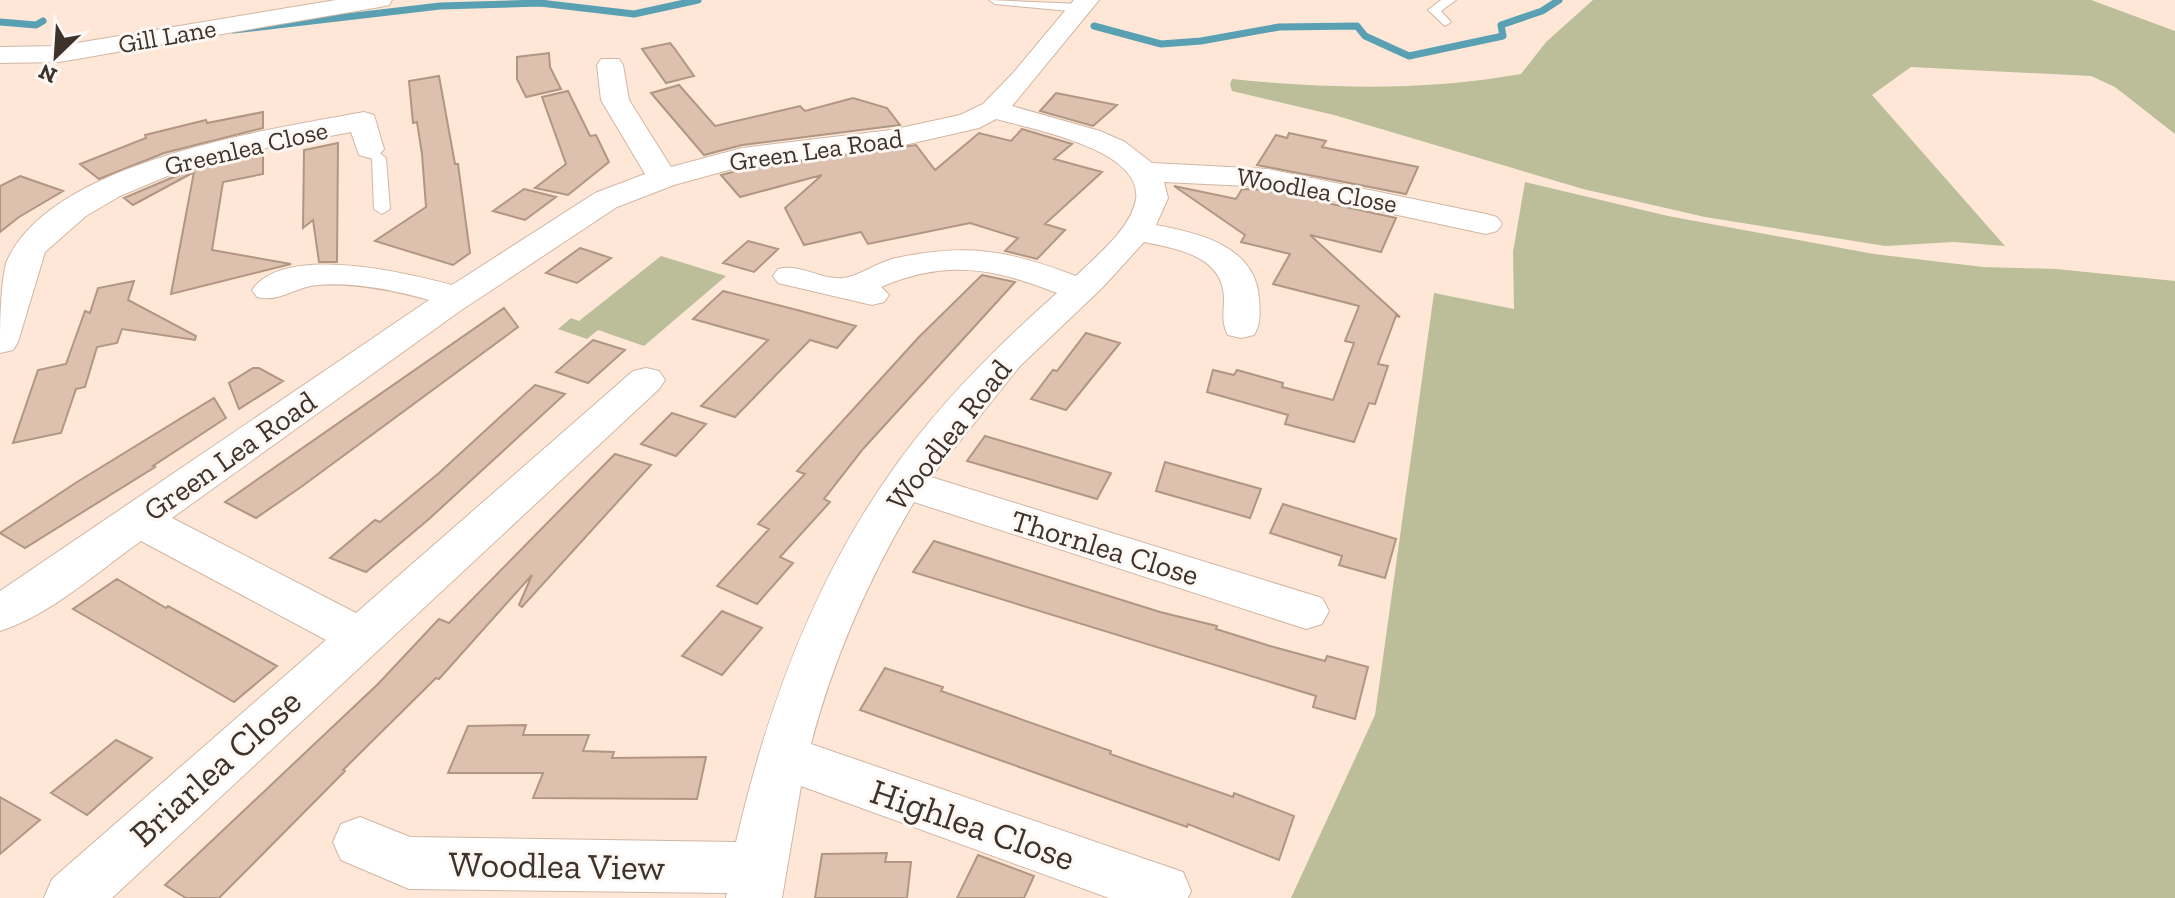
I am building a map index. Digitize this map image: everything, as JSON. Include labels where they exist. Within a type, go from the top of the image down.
[{"type":"street","name":"Gill Lane","points":[[0,55],[59,54],[380,0]]},
{"type":"street","name":"Green Lea Road","points":[[0,613],[39,590],[458,297],[606,200],[663,178],[742,157],[943,130],[993,110],[1083,4]]},
{"type":"street","points":[[610,65],[615,100],[663,178]]},
{"type":"street","points":[[993,110],[1115,146],[1146,172]]},
{"type":"street","name":"Greenlea Close","points":[[0,342],[24,260],[38,240],[59,220],[127,180],[191,155],[364,121],[369,149]]},
{"type":"street","name":"Woodlea Close","points":[[1146,172],[1268,178],[1486,224]]},
{"type":"street","name":"Woodlea Road","points":[[756,883],[783,757],[822,639],[867,548],[904,484],[1006,358],[1112,259],[1137,231],[1152,198],[1146,172]]},
{"type":"street","points":[[1137,231],[1210,250],[1225,261],[1237,276],[1241,292],[1241,327]]},
{"type":"street","points":[[790,276],[860,292],[896,268],[955,259],[1013,264],[1079,289]]},
{"type":"street","points":[[279,279],[371,277],[458,297]]},
{"type":"street","name":"Briarlea Close","points":[[72,898],[646,380]]},
{"type":"street","name":"Thornlea Close","points":[[904,484],[1306,611]]},
{"type":"street","points":[[138,520],[359,636]]},
{"type":"street","name":"Highlea Close","points":[[783,757],[1163,891]]},
{"type":"street","name":"Woodlea View","points":[[360,842],[409,863],[756,883]]},
{"type":"lane","points":[[995,0],[1083,4]]},
{"type":"lane","points":[[1445,22],[1434,10],[1450,0]]},
{"type":"lane","points":[[369,149],[379,158],[382,209]]},
{"type":"green space","points":[[1593,0],[2091,0],[2175,31],[2175,134],[2115,87],[2091,76],[1911,67],[1872,95],[2005,246],[1954,242],[1885,246],[1705,217],[1583,189],[1334,115],[1232,91],[1230,84],[1232,79],[1304,85],[1413,86],[1521,74],[1546,42]]},
{"type":"green space","points":[[1525,182],[1668,216],[1874,254],[1983,267],[2056,269],[2175,281],[2175,898],[1291,898],[1375,715],[1434,293],[1514,309],[1513,252]]},
{"type":"green space","points":[[661,256],[726,276],[644,346],[598,330],[587,339],[558,329],[571,318],[579,321]]},
{"type":"building","points":[[670,43],[694,76],[666,83],[642,49]]},
{"type":"building","points":[[549,53],[550,67],[561,89],[526,97],[517,79],[517,57]]},
{"type":"building","points":[[439,76],[455,164],[458,164],[470,253],[453,265],[375,241],[426,207],[422,154],[417,122],[413,123],[409,81]]},
{"type":"building","points":[[679,85],[715,126],[800,106],[805,111],[853,98],[887,108],[900,125],[742,145],[704,155],[651,93]]},
{"type":"building","points":[[568,91],[590,136],[596,135],[609,162],[568,195],[535,188],[566,164],[542,97]]},
{"type":"building","points":[[1056,93],[1117,105],[1093,126],[1040,111]]},
{"type":"building","points":[[263,112],[263,128],[164,153],[99,179],[80,164],[146,138],[145,135],[206,120],[207,123]]},
{"type":"building","points":[[1022,129],[1072,144],[1054,159],[1102,172],[1045,224],[1065,230],[1037,259],[1005,251],[1018,238],[970,223],[868,244],[861,232],[804,245],[785,208],[822,175],[740,197],[721,175],[744,169],[916,145],[935,170],[979,133],[1011,141]]},
{"type":"building","points":[[1289,133],[1326,141],[1322,147],[1418,167],[1406,194],[1257,165],[1276,135],[1287,138]]},
{"type":"building","points":[[338,143],[337,262],[319,262],[313,220],[303,228],[304,150]]},
{"type":"building","points":[[263,152],[263,174],[223,182],[212,250],[291,264],[171,294],[194,172],[133,205],[124,198],[190,170]]},
{"type":"building","points":[[20,176],[63,191],[0,232],[0,186]]},
{"type":"building","points":[[1174,186],[1236,199],[1242,189],[1268,190],[1396,218],[1381,252],[1310,235],[1400,317],[1396,316],[1378,364],[1388,366],[1375,404],[1369,403],[1354,442],[1285,424],[1288,415],[1207,392],[1213,370],[1234,375],[1237,370],[1283,383],[1282,387],[1333,400],[1354,343],[1345,341],[1359,306],[1273,284],[1290,254],[1241,242],[1245,235]]},
{"type":"building","points":[[524,189],[556,197],[525,220],[493,211]]},
{"type":"building","points":[[748,241],[778,249],[754,272],[723,263]]},
{"type":"building","points":[[580,248],[611,258],[577,283],[546,273]]},
{"type":"building","points":[[982,275],[1015,282],[863,449],[824,499],[830,502],[780,557],[793,563],[757,604],[717,586],[769,529],[758,524],[805,474],[797,471],[918,338]]},
{"type":"building","points":[[134,281],[128,300],[196,336],[195,340],[122,329],[117,343],[97,347],[85,387],[76,389],[61,433],[13,443],[38,370],[66,364],[85,311],[90,313],[98,288]]},
{"type":"building","points":[[723,291],[856,326],[837,348],[810,340],[735,417],[701,406],[768,340],[693,319]]},
{"type":"building","points":[[504,308],[518,327],[301,487],[256,518],[225,502]]},
{"type":"building","points":[[1086,333],[1120,343],[1066,410],[1031,399],[1053,370],[1057,371]]},
{"type":"building","points":[[593,340],[625,350],[588,383],[556,372]]},
{"type":"building","points":[[253,368],[283,381],[239,409],[229,383]]},
{"type":"building","points":[[535,385],[565,394],[429,519],[366,572],[330,558],[439,473]]},
{"type":"building","points":[[214,398],[226,418],[155,467],[25,548],[0,533],[77,482]]},
{"type":"building","points":[[672,413],[706,424],[676,456],[641,444]]},
{"type":"building","points":[[985,436],[1111,473],[1097,499],[967,461]]},
{"type":"building","points":[[615,454],[651,465],[522,607],[519,605],[532,575],[439,679],[436,678],[343,770],[219,898],[186,898],[165,885],[378,684],[439,619],[449,623]]},
{"type":"building","points":[[1165,462],[1261,489],[1250,518],[1156,491]]},
{"type":"building","points":[[1283,504],[1396,539],[1385,578],[1339,565],[1342,556],[1270,533]]},
{"type":"building","points":[[934,541],[1160,612],[1217,626],[1216,629],[1270,646],[1325,661],[1327,656],[1368,667],[1355,719],[1313,707],[1316,696],[913,572]]},
{"type":"building","points":[[117,579],[277,666],[234,702],[73,609]]},
{"type":"building","points":[[722,611],[762,628],[722,675],[682,656]]},
{"type":"building","points":[[885,668],[1111,751],[1110,754],[1233,797],[1234,793],[1294,816],[1279,860],[1188,824],[1187,827],[860,710]]},
{"type":"building","points":[[526,725],[523,735],[589,735],[583,751],[614,752],[612,758],[706,757],[697,799],[533,798],[543,773],[448,773],[468,726]]},
{"type":"building","points":[[116,740],[152,758],[87,815],[51,793]]},
{"type":"building","points":[[0,797],[40,820],[0,854]]},
{"type":"building","points":[[887,853],[885,862],[911,862],[907,898],[815,898],[822,854]]},
{"type":"building","points":[[978,855],[1034,876],[1024,898],[957,898]]},
{"type":"waterway","points":[[234,30],[440,6],[540,3],[634,14],[698,0]]},
{"type":"waterway","points":[[1094,26],[1161,44],[1201,41],[1279,27],[1357,26],[1365,36],[1409,56],[1503,36],[1501,25],[1542,11],[1559,0]]},
{"type":"waterway","points":[[0,22],[36,25],[43,21]]}]
